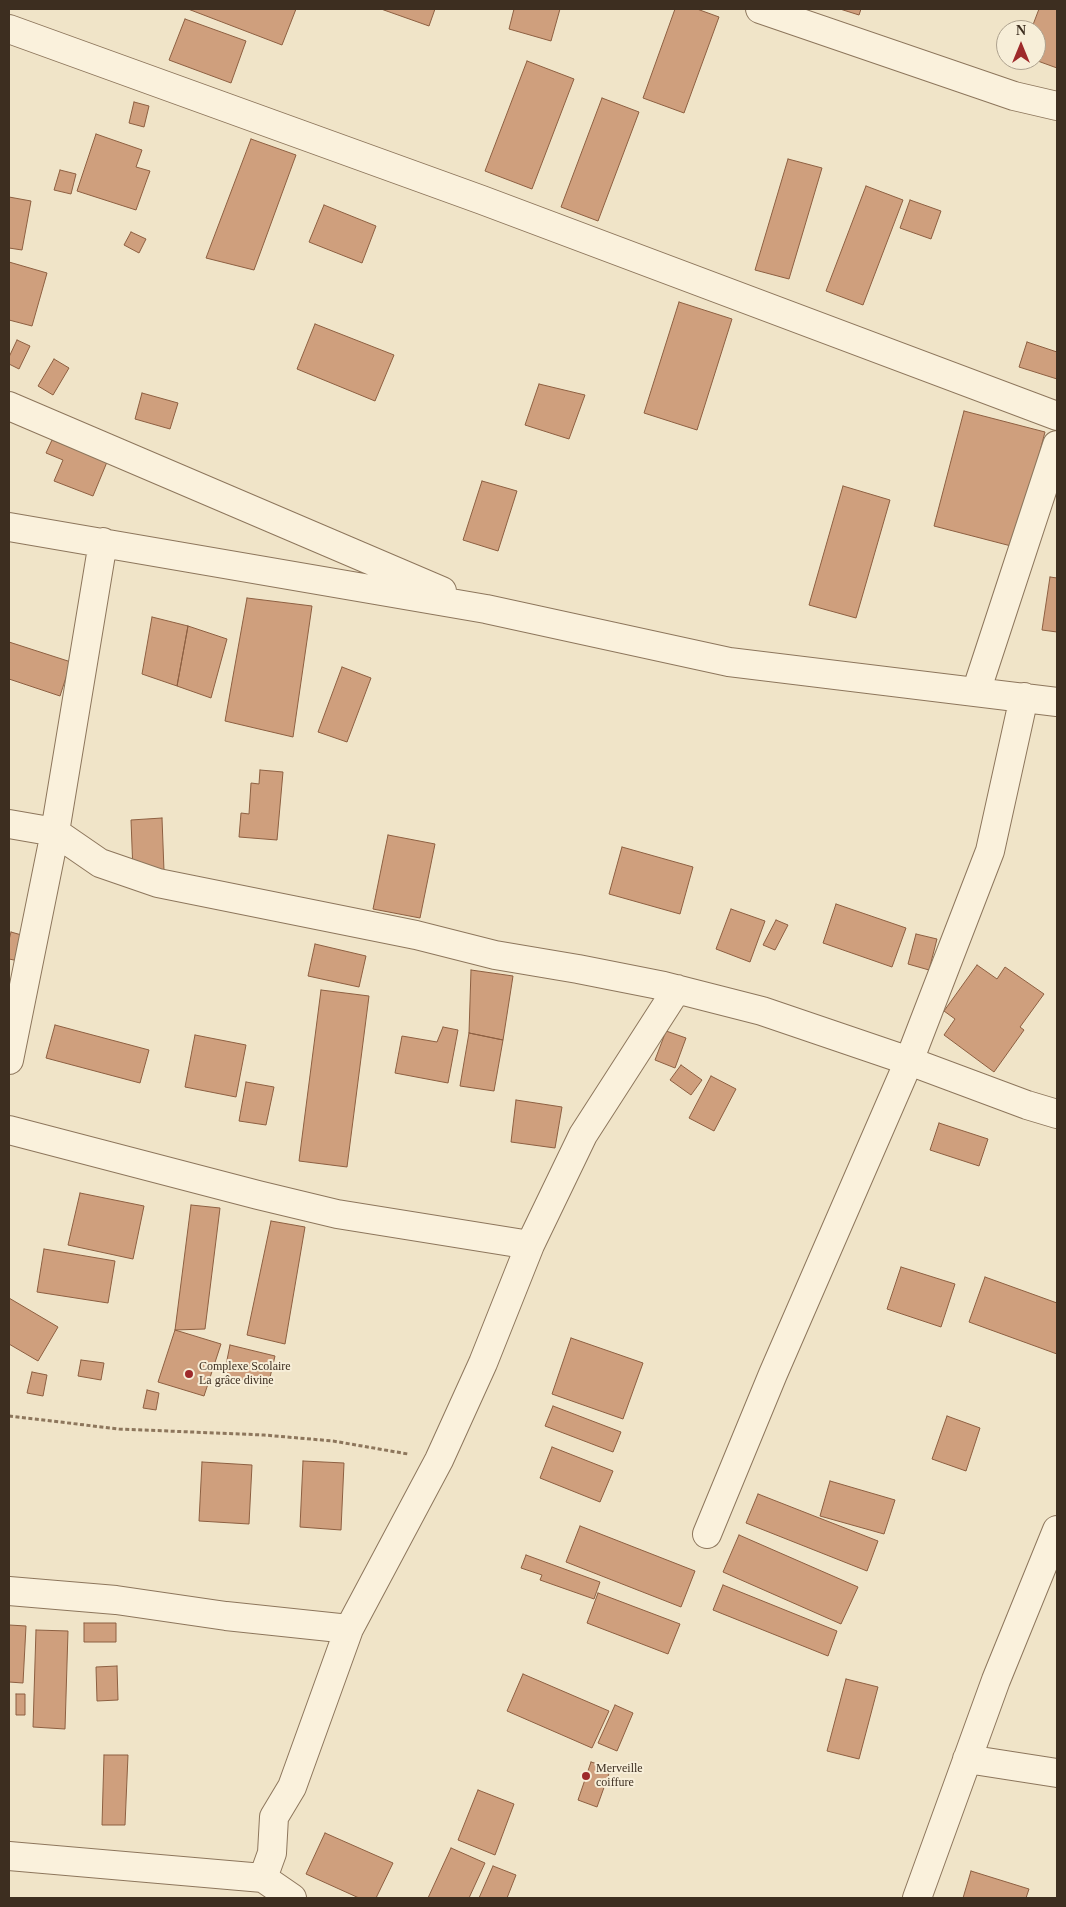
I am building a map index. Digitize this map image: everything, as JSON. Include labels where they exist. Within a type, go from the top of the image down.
[{"type":"street","points":[[760,9],[1014,96],[1057,106]]},
{"type":"street","points":[[9,29],[482,200],[1057,416]]},
{"type":"street","points":[[9,406],[486,609]]},
{"type":"street","points":[[976,692],[1057,445]]},
{"type":"street","points":[[9,527],[486,609],[730,662],[976,692],[1024,696],[1057,702]]},
{"type":"street","points":[[9,1060],[55,832],[103,542]]},
{"type":"street","points":[[707,1534],[773,1374],[910,1061],[990,851],[1024,696]]},
{"type":"street","points":[[9,824],[55,832],[100,863],[158,883],[416,935],[495,955],[677,989],[762,1011],[910,1061],[1027,1105],[1057,1114]]},
{"type":"street","points":[[264,1878],[272,1853],[274,1817],[292,1787],[349,1629],[438,1460],[483,1363],[530,1245],[583,1135],[677,989]]},
{"type":"street","points":[[9,1130],[258,1196],[337,1214],[530,1245]]},
{"type":"street","points":[[917,1898],[996,1680],[1057,1530]]},
{"type":"street","points":[[9,1591],[116,1600],[226,1616],[349,1629]]},
{"type":"street","points":[[967,1759],[1057,1773]]},
{"type":"street","points":[[9,1856],[264,1878],[292,1898]]},
{"type":"path","points":[[9,1416],[120,1429],[264,1435],[334,1441],[438,1460]]},
{"type":"building","points":[[188,9],[296,9],[282,45]]},
{"type":"building","points":[[381,9],[435,9],[429,26]]},
{"type":"building","points":[[514,9],[560,9],[551,41],[509,29]]},
{"type":"building","points":[[675,9],[697,9],[719,17],[684,113],[643,98]]},
{"type":"building","points":[[840,9],[861,9],[859,15]]},
{"type":"building","points":[[1039,9],[1057,9],[1057,68],[1046,64],[1046,20],[1035,20]]},
{"type":"building","points":[[185,19],[246,41],[231,83],[169,60]]},
{"type":"building","points":[[527,61],[574,79],[532,189],[485,171]]},
{"type":"building","points":[[602,98],[639,112],[598,221],[561,207]]},
{"type":"building","points":[[134,102],[149,106],[144,127],[129,123]]},
{"type":"building","points":[[96,134],[142,150],[136,167],[150,171],[136,210],[77,191]]},
{"type":"building","points":[[251,139],[296,155],[254,270],[206,258]]},
{"type":"building","points":[[788,159],[822,168],[789,279],[755,270]]},
{"type":"building","points":[[60,170],[76,174],[71,194],[54,190]]},
{"type":"building","points":[[866,186],[903,200],[863,305],[826,291]]},
{"type":"building","points":[[9,197],[31,201],[22,250],[9,248]]},
{"type":"building","points":[[910,200],[941,211],[931,239],[900,228]]},
{"type":"building","points":[[324,205],[376,226],[362,263],[309,242]]},
{"type":"building","points":[[131,232],[146,239],[139,253],[124,245]]},
{"type":"building","points":[[9,262],[47,273],[32,326],[9,320]]},
{"type":"building","points":[[679,302],[732,319],[697,430],[644,413]]},
{"type":"building","points":[[315,324],[394,355],[375,401],[297,369]]},
{"type":"building","points":[[17,340],[30,346],[19,369],[9,364],[9,357]]},
{"type":"building","points":[[1027,342],[1057,352],[1057,379],[1019,367]]},
{"type":"building","points":[[54,359],[69,368],[53,395],[38,386]]},
{"type":"building","points":[[539,384],[585,395],[569,439],[525,425]]},
{"type":"building","points":[[142,393],[178,403],[170,429],[135,419]]},
{"type":"building","points":[[964,411],[1045,432],[1015,547],[934,526]]},
{"type":"building","points":[[52,440],[107,462],[93,496],[54,481],[63,460],[46,453]]},
{"type":"building","points":[[482,481],[517,491],[498,551],[463,540]]},
{"type":"building","points":[[843,486],[890,500],[856,618],[809,605]]},
{"type":"building","points":[[1050,577],[1057,578],[1057,632],[1042,630]]},
{"type":"building","points":[[247,598],[312,606],[293,737],[225,721]]},
{"type":"building","points":[[152,617],[188,626],[177,686],[142,674]]},
{"type":"building","points":[[188,626],[227,639],[211,698],[177,686]]},
{"type":"building","points":[[9,642],[71,662],[60,696],[9,679]]},
{"type":"building","points":[[342,667],[371,678],[347,742],[318,732]]},
{"type":"building","points":[[260,770],[283,772],[277,840],[239,837],[241,813],[249,814],[251,783],[259,784]]},
{"type":"building","points":[[162,818],[164,871],[133,872],[131,820]]},
{"type":"building","points":[[388,835],[435,844],[420,918],[373,909]]},
{"type":"building","points":[[622,847],[693,867],[680,914],[609,894]]},
{"type":"building","points":[[836,904],[906,928],[892,967],[823,943]]},
{"type":"building","points":[[731,909],[765,921],[750,962],[716,949]]},
{"type":"building","points":[[776,920],[788,925],[775,950],[763,945]]},
{"type":"building","points":[[11,932],[25,936],[19,961],[9,959]]},
{"type":"building","points":[[916,934],[937,939],[929,970],[908,964]]},
{"type":"building","points":[[315,944],[366,956],[359,987],[308,976]]},
{"type":"building","points":[[977,965],[997,979],[1005,967],[1044,994],[1020,1027],[1024,1030],[994,1072],[944,1035],[955,1019],[944,1011]]},
{"type":"building","points":[[471,970],[513,976],[503,1040],[469,1033]]},
{"type":"building","points":[[321,990],[369,996],[347,1167],[299,1161]]},
{"type":"building","points":[[55,1025],[149,1050],[140,1083],[46,1058]]},
{"type":"building","points":[[443,1027],[458,1030],[448,1083],[395,1073],[402,1036],[437,1042]]},
{"type":"building","points":[[666,1031],[686,1038],[675,1068],[655,1060]]},
{"type":"building","points":[[469,1033],[503,1040],[494,1091],[460,1086]]},
{"type":"building","points":[[195,1035],[246,1045],[236,1097],[185,1087]]},
{"type":"building","points":[[681,1065],[702,1080],[691,1095],[670,1080]]},
{"type":"building","points":[[711,1076],[736,1089],[714,1131],[689,1118]]},
{"type":"building","points":[[246,1082],[274,1087],[266,1125],[239,1121]]},
{"type":"building","points":[[516,1100],[562,1107],[555,1148],[511,1142]]},
{"type":"building","points":[[939,1123],[988,1139],[979,1166],[930,1150]]},
{"type":"building","points":[[80,1193],[144,1206],[133,1259],[68,1245]]},
{"type":"building","points":[[191,1205],[220,1208],[205,1329],[175,1330]]},
{"type":"building","points":[[271,1221],[305,1227],[285,1344],[247,1335]]},
{"type":"building","points":[[44,1249],[115,1261],[108,1303],[37,1292]]},
{"type":"building","points":[[901,1267],[955,1284],[941,1327],[887,1309]]},
{"type":"building","points":[[985,1277],[1057,1303],[1057,1354],[969,1322]]},
{"type":"building","points":[[9,1298],[58,1327],[38,1361],[9,1344]]},
{"type":"building","points":[[175,1330],[221,1344],[204,1396],[158,1382]]},
{"type":"building","points":[[571,1338],[643,1363],[623,1419],[552,1394]]},
{"type":"building","points":[[230,1345],[275,1356],[268,1386],[224,1375]]},
{"type":"building","points":[[81,1360],[104,1363],[101,1380],[78,1376]]},
{"type":"building","points":[[32,1372],[47,1375],[43,1396],[27,1393]]},
{"type":"building","points":[[147,1390],[159,1393],[156,1410],[143,1408]]},
{"type":"building","points":[[553,1406],[621,1432],[613,1452],[545,1426]]},
{"type":"building","points":[[947,1416],[980,1428],[966,1471],[932,1459]]},
{"type":"building","points":[[552,1447],[613,1471],[600,1502],[540,1478]]},
{"type":"building","points":[[303,1461],[344,1463],[341,1530],[300,1527]]},
{"type":"building","points":[[202,1462],[252,1465],[249,1524],[199,1521]]},
{"type":"building","points":[[830,1481],[895,1500],[884,1534],[820,1516]]},
{"type":"building","points":[[758,1494],[878,1541],[867,1571],[746,1523]]},
{"type":"building","points":[[580,1526],[695,1571],[681,1607],[566,1562]]},
{"type":"building","points":[[739,1535],[858,1587],[841,1624],[723,1572]]},
{"type":"building","points":[[526,1555],[600,1582],[594,1599],[540,1580],[542,1575],[521,1568]]},
{"type":"building","points":[[723,1585],[837,1631],[828,1656],[713,1610]]},
{"type":"building","points":[[598,1593],[680,1624],[668,1654],[587,1623]]},
{"type":"building","points":[[84,1623],[116,1623],[116,1642],[84,1642]]},
{"type":"building","points":[[9,1625],[26,1626],[23,1683],[9,1682]]},
{"type":"building","points":[[36,1630],[68,1631],[65,1729],[33,1727]]},
{"type":"building","points":[[117,1666],[118,1700],[97,1701],[96,1667]]},
{"type":"building","points":[[523,1674],[609,1711],[592,1748],[507,1711]]},
{"type":"building","points":[[846,1679],[878,1687],[859,1759],[827,1751]]},
{"type":"building","points":[[16,1694],[25,1694],[25,1715],[16,1715]]},
{"type":"building","points":[[615,1705],[633,1713],[617,1751],[598,1743]]},
{"type":"building","points":[[104,1755],[128,1755],[125,1825],[102,1825]]},
{"type":"building","points":[[591,1762],[611,1768],[597,1807],[578,1800]]},
{"type":"building","points":[[478,1790],[514,1804],[495,1855],[458,1840]]},
{"type":"building","points":[[325,1833],[393,1863],[376,1898],[359,1898],[306,1874]]},
{"type":"building","points":[[451,1848],[485,1863],[469,1898],[428,1898]]},
{"type":"building","points":[[493,1866],[516,1875],[507,1898],[479,1898]]},
{"type":"building","points":[[971,1871],[1029,1889],[1026,1898],[963,1898]]},
{"type":"place","name":"Complexe Scolaire La grâce divine","points":[[189,1374]]},
{"type":"place","name":"Merveille coiffure","points":[[586,1776]]}]
